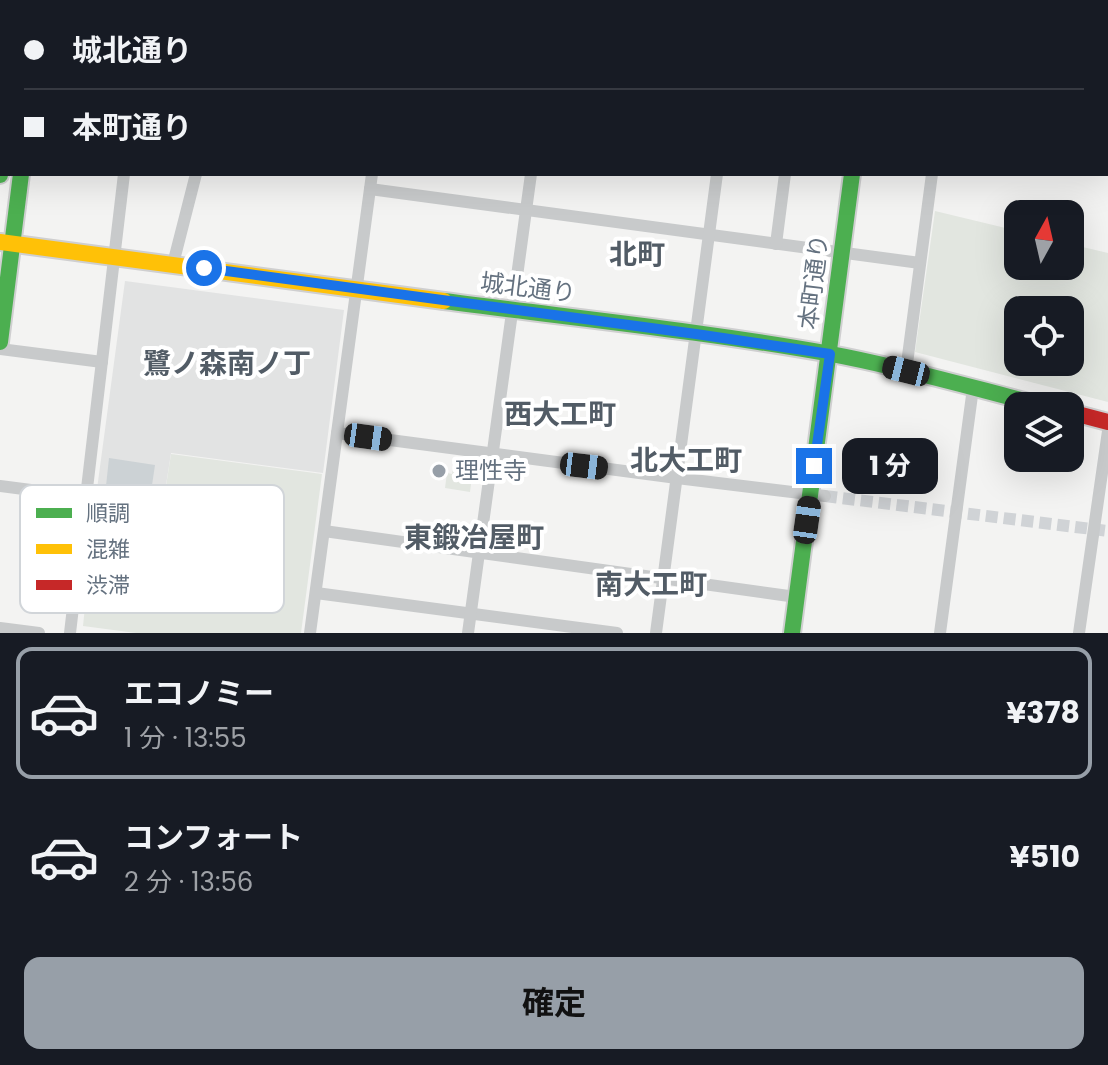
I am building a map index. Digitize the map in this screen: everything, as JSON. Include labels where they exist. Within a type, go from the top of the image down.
[{"type":"main road","points":[[0,342],[6,243],[21,176]]},
{"type":"main road","name":"本町通り","points":[[792,633],[796,597],[818,495],[830,354],[852,176]]},
{"type":"main road","name":"城北通り","points":[[6,243],[830,354],[1004,396]]},
{"type":"main road","points":[[1084,416],[1108,422]]},
{"type":"street","points":[[87,485],[124,176]]},
{"type":"street","points":[[173,264],[195,176]]},
{"type":"street","points":[[310,633],[372,176]]},
{"type":"street","points":[[468,633],[531,176]]},
{"type":"street","points":[[656,633],[717,176]]},
{"type":"street","points":[[776,244],[785,176]]},
{"type":"street","points":[[906,371],[932,176]]},
{"type":"street","points":[[370,189],[920,263]]},
{"type":"street","points":[[0,349],[102,362]]},
{"type":"street","points":[[940,633],[973,388]]},
{"type":"street","points":[[1079,633],[1108,431]]},
{"type":"street","points":[[337,433],[818,495]]},
{"type":"street","points":[[0,486],[20,489]]},
{"type":"street","points":[[324,531],[796,597]]},
{"type":"street","points":[[316,593],[617,633]]},
{"type":"street","points":[[70,633],[72,613]]},
{"type":"street","points":[[0,628],[39,633]]},
{"type":"shaded area","points":[[935,211],[1004,228],[1004,280],[1084,280],[1084,247],[1108,253],[1108,402],[1084,396],[1084,392],[1069,392],[1008,376],[1084,376],[1084,296],[1004,296],[1004,375],[915,352]]},
{"type":"shaded area","points":[[125,281],[344,310],[323,473],[171,453],[166,485],[98,485]]},
{"type":"shaded area","points":[[171,454],[322,474],[301,633],[136,633],[83,626],[84,613],[284,613],[284,485],[166,485]]},
{"type":"shaded area","points":[[109,458],[155,465],[152,485],[106,485]]},
{"type":"shaded area","points":[[459,458],[474,460],[470,492],[445,488],[447,473],[452,474],[454,463],[458,464]]},
{"type":"tunnel","points":[[825,496],[1108,531]]},
{"type":"traffic: fast","points":[[0,342],[21,176]]},
{"type":"traffic: fast","points":[[792,633],[852,176]]},
{"type":"traffic: fast","points":[[444,301],[831,354],[1004,395]]},
{"type":"traffic: slow","points":[[0,242],[444,301]]},
{"type":"traffic: jam","points":[[1084,416],[1108,422]]},
{"type":"place","name":"理性寺","points":[[439,471]]},
{"type":"district","name":"北町","points":[[637,254]]},
{"type":"district","name":"鷺ノ森南ノ丁","points":[[227,363]]},
{"type":"district","name":"西大工町","points":[[560,414]]},
{"type":"district","name":"北大工町","points":[[686,460]]},
{"type":"district","name":"東鍛冶屋町","points":[[474,537]]},
{"type":"district","name":"南大工町","points":[[651,584]]},
{"type":"route","points":[[204,268],[830,354],[814,466]]}]
